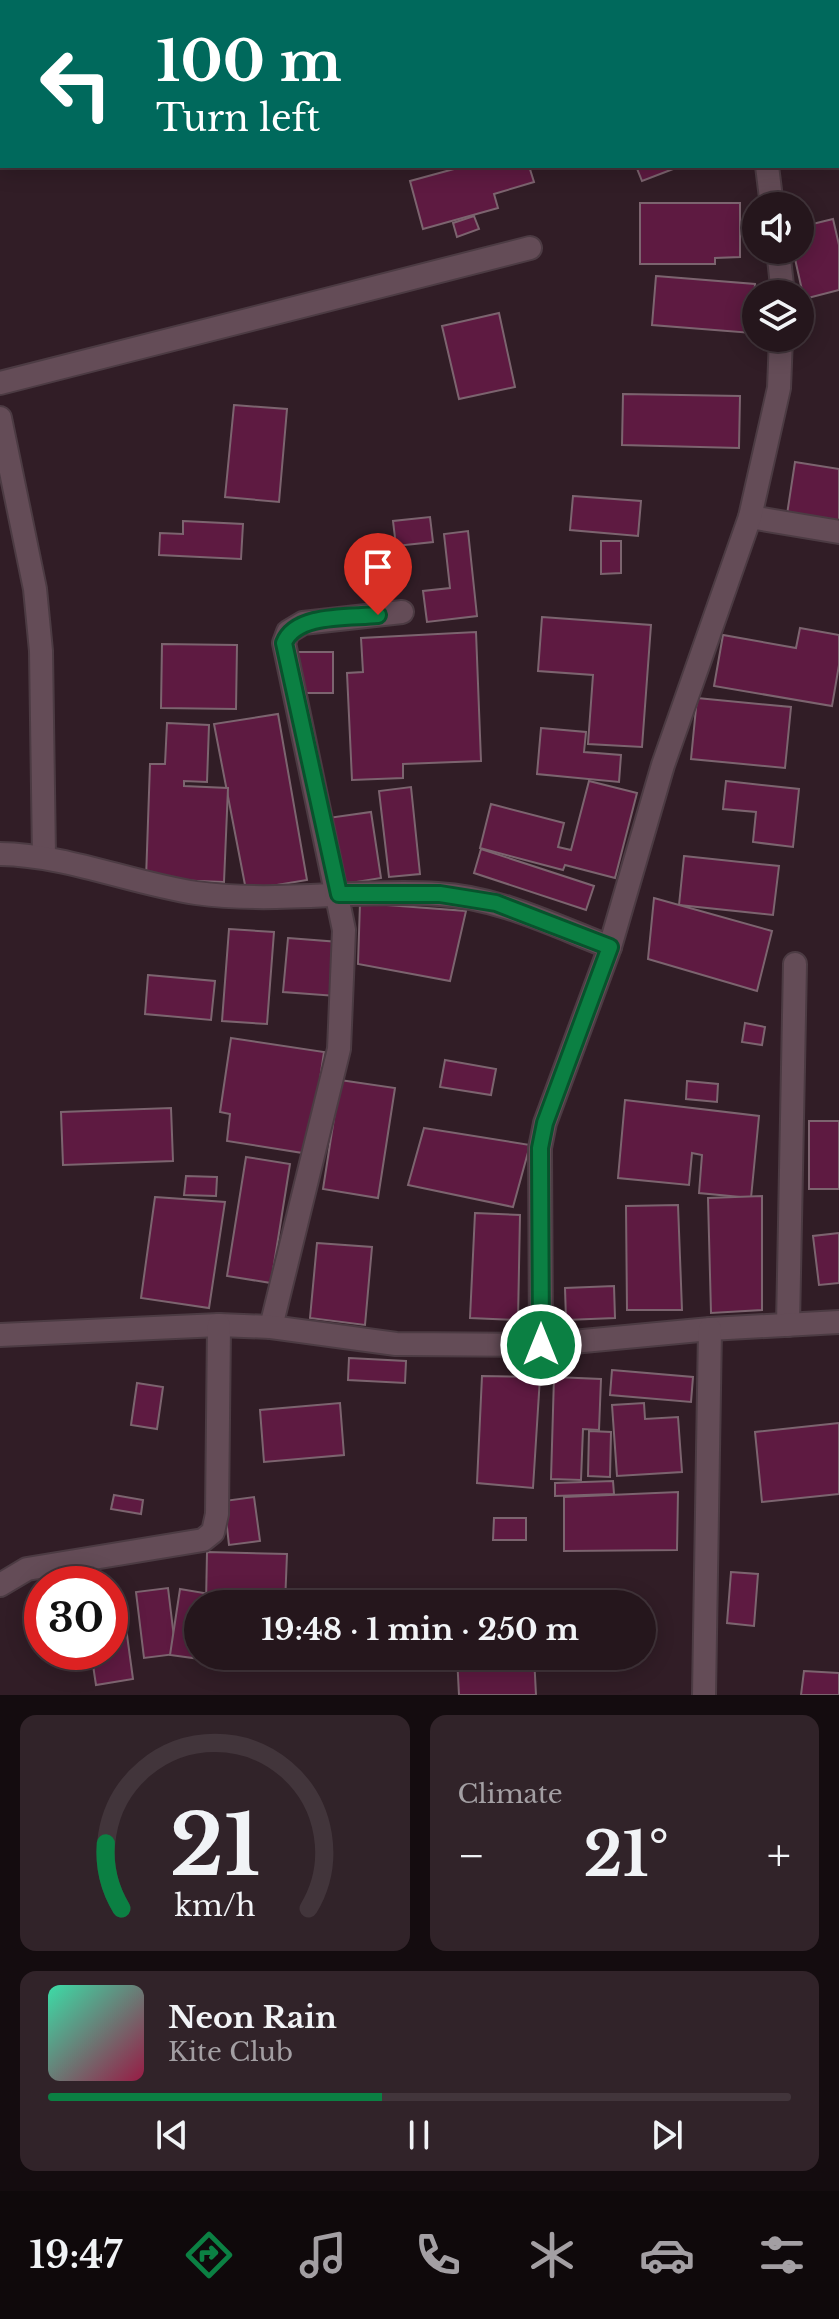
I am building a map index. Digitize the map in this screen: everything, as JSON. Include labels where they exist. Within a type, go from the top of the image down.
[{"type":"street","points":[[767,168],[770,192]]},
{"type":"street","points":[[0,383],[530,248]]},
{"type":"street","points":[[541,1345],[540,1148],[545,1123],[610,947],[667,752],[750,517],[779,388],[780,352]]},
{"type":"street","points":[[0,418],[35,589],[41,651],[44,857]]},
{"type":"street","points":[[750,517],[839,532]]},
{"type":"street","points":[[271,1327],[339,1049],[344,930],[339,894],[284,643],[288,632],[303,623],[402,612]]},
{"type":"street","points":[[0,854],[44,857],[194,893],[241,897],[440,894],[496,903],[610,947]]},
{"type":"street","points":[[788,1325],[795,964]]},
{"type":"street","points":[[0,1335],[219,1325],[271,1327],[396,1344],[541,1345],[710,1329],[839,1322]]},
{"type":"street","points":[[0,1585],[27,1569],[203,1540],[213,1532],[217,1514],[219,1325]]},
{"type":"street","points":[[704,1695],[710,1329]]},
{"type":"building","points":[[458,168],[530,168],[534,182],[494,194],[498,208],[423,229],[410,181]]},
{"type":"building","points":[[637,168],[676,168],[642,181]]},
{"type":"building","points":[[640,203],[740,203],[740,257],[715,258],[715,264],[640,264]]},
{"type":"building","points":[[474,216],[479,229],[457,237],[453,223]]},
{"type":"building","points":[[833,219],[839,245],[839,290],[814,296],[814,280],[800,280],[796,264],[814,264],[814,224]]},
{"type":"building","points":[[656,276],[742,283],[742,332],[652,325]]},
{"type":"building","points":[[499,313],[515,387],[459,399],[442,326]]},
{"type":"building","points":[[623,394],[740,396],[739,448],[622,445]]},
{"type":"building","points":[[234,405],[287,409],[279,502],[225,497]]},
{"type":"building","points":[[795,462],[839,469],[839,529],[786,521]]},
{"type":"building","points":[[573,496],[641,501],[638,536],[570,530]]},
{"type":"building","points":[[430,517],[433,542],[396,546],[393,521]]},
{"type":"building","points":[[183,521],[243,524],[241,559],[159,555],[160,533],[183,534]]},
{"type":"building","points":[[468,531],[477,616],[427,622],[423,591],[450,588],[444,534]]},
{"type":"building","points":[[601,541],[621,541],[621,573],[601,574]]},
{"type":"building","points":[[542,617],[651,625],[642,747],[588,744],[593,675],[538,671]]},
{"type":"building","points":[[800,628],[839,635],[839,665],[832,706],[714,686],[723,635],[796,648]]},
{"type":"building","points":[[476,632],[481,761],[403,764],[403,778],[352,780],[347,673],[363,672],[361,638]]},
{"type":"building","points":[[162,644],[237,645],[236,709],[161,708]]},
{"type":"building","points":[[294,652],[333,652],[333,693],[293,693]]},
{"type":"building","points":[[697,698],[791,707],[785,768],[691,759]]},
{"type":"building","points":[[278,714],[307,880],[246,890],[214,724]]},
{"type":"building","points":[[167,723],[209,725],[207,782],[184,781],[184,786],[228,788],[224,882],[146,879],[150,764],[165,764]]},
{"type":"building","points":[[541,728],[586,732],[584,752],[621,755],[619,782],[537,774]]},
{"type":"building","points":[[589,781],[637,793],[615,878],[565,865],[563,870],[480,848],[491,804],[564,823],[558,847],[571,850]]},
{"type":"building","points":[[726,781],[799,789],[793,847],[753,842],[756,812],[723,809]]},
{"type":"building","points":[[411,787],[420,874],[389,877],[379,791]]},
{"type":"building","points":[[371,812],[381,878],[338,885],[328,818]]},
{"type":"building","points":[[481,849],[594,886],[586,910],[474,873]]},
{"type":"building","points":[[684,856],[779,866],[773,915],[679,905]]},
{"type":"building","points":[[654,898],[772,931],[757,991],[648,959]]},
{"type":"building","points":[[360,903],[466,911],[450,981],[358,964]]},
{"type":"building","points":[[229,929],[274,932],[267,1024],[222,1021]]},
{"type":"building","points":[[288,938],[339,942],[336,996],[283,992]]},
{"type":"building","points":[[148,975],[215,981],[211,1020],[145,1014]]},
{"type":"building","points":[[745,1023],[765,1027],[762,1045],[742,1042]]},
{"type":"building","points":[[231,1038],[324,1052],[309,1154],[227,1141],[230,1114],[220,1112]]},
{"type":"building","points":[[445,1060],[496,1069],[491,1095],[440,1087]]},
{"type":"building","points":[[340,1080],[395,1088],[378,1198],[323,1189]]},
{"type":"building","points":[[687,1081],[718,1084],[717,1102],[686,1099]]},
{"type":"building","points":[[625,1100],[759,1116],[751,1198],[699,1193],[702,1155],[692,1153],[689,1185],[618,1178]]},
{"type":"building","points":[[171,1108],[173,1161],[63,1165],[61,1112]]},
{"type":"building","points":[[809,1121],[839,1121],[839,1189],[809,1189]]},
{"type":"building","points":[[424,1128],[530,1145],[513,1207],[408,1185]]},
{"type":"building","points":[[246,1157],[290,1164],[271,1283],[227,1276]]},
{"type":"building","points":[[186,1176],[217,1177],[216,1196],[184,1195]]},
{"type":"building","points":[[762,1196],[762,1310],[711,1313],[708,1198]]},
{"type":"building","points":[[155,1197],[225,1202],[209,1308],[141,1298]]},
{"type":"building","points":[[678,1205],[682,1310],[627,1310],[626,1206]]},
{"type":"building","points":[[475,1213],[520,1215],[518,1320],[470,1318]]},
{"type":"building","points":[[839,1233],[839,1283],[819,1285],[813,1236]]},
{"type":"building","points":[[317,1243],[372,1247],[365,1325],[310,1318]]},
{"type":"building","points":[[614,1286],[615,1318],[566,1320],[565,1288]]},
{"type":"building","points":[[349,1358],[406,1361],[405,1383],[348,1380]]},
{"type":"building","points":[[612,1370],[693,1377],[691,1402],[610,1395]]},
{"type":"building","points":[[482,1376],[540,1377],[533,1488],[477,1483]]},
{"type":"building","points":[[554,1377],[601,1379],[599,1430],[583,1429],[581,1480],[551,1479]]},
{"type":"building","points":[[137,1383],[163,1387],[157,1429],[131,1425]]},
{"type":"building","points":[[340,1403],[344,1455],[264,1462],[260,1410]]},
{"type":"building","points":[[644,1403],[645,1419],[678,1417],[682,1472],[617,1476],[612,1405]]},
{"type":"building","points":[[839,1423],[839,1494],[762,1502],[755,1432]]},
{"type":"building","points":[[589,1431],[611,1432],[610,1477],[588,1476]]},
{"type":"building","points":[[613,1481],[614,1494],[555,1496],[555,1483]]},
{"type":"building","points":[[678,1492],[677,1550],[564,1551],[564,1497]]},
{"type":"building","points":[[114,1495],[143,1500],[141,1514],[111,1509]]},
{"type":"building","points":[[254,1497],[260,1541],[229,1545],[224,1501]]},
{"type":"building","points":[[494,1518],[526,1518],[526,1540],[493,1540]]},
{"type":"building","points":[[207,1552],[287,1554],[286,1590],[206,1590]]},
{"type":"building","points":[[731,1572],[758,1574],[754,1626],[727,1623]]},
{"type":"building","points":[[168,1588],[176,1654],[144,1658],[136,1592]]},
{"type":"building","points":[[180,1589],[186,1590],[184,1657],[170,1655]]},
{"type":"building","points":[[128,1642],[133,1679],[96,1685],[94,1670],[128,1670]]},
{"type":"building","points":[[458,1670],[535,1670],[536,1695],[459,1695]]},
{"type":"building","points":[[804,1671],[839,1673],[839,1695],[801,1695]]},
{"type":"route","points":[[378,615],[303,623],[288,632],[284,643],[339,894],[440,894],[496,903],[610,947],[551,1098],[540,1148],[541,1345]]}]
